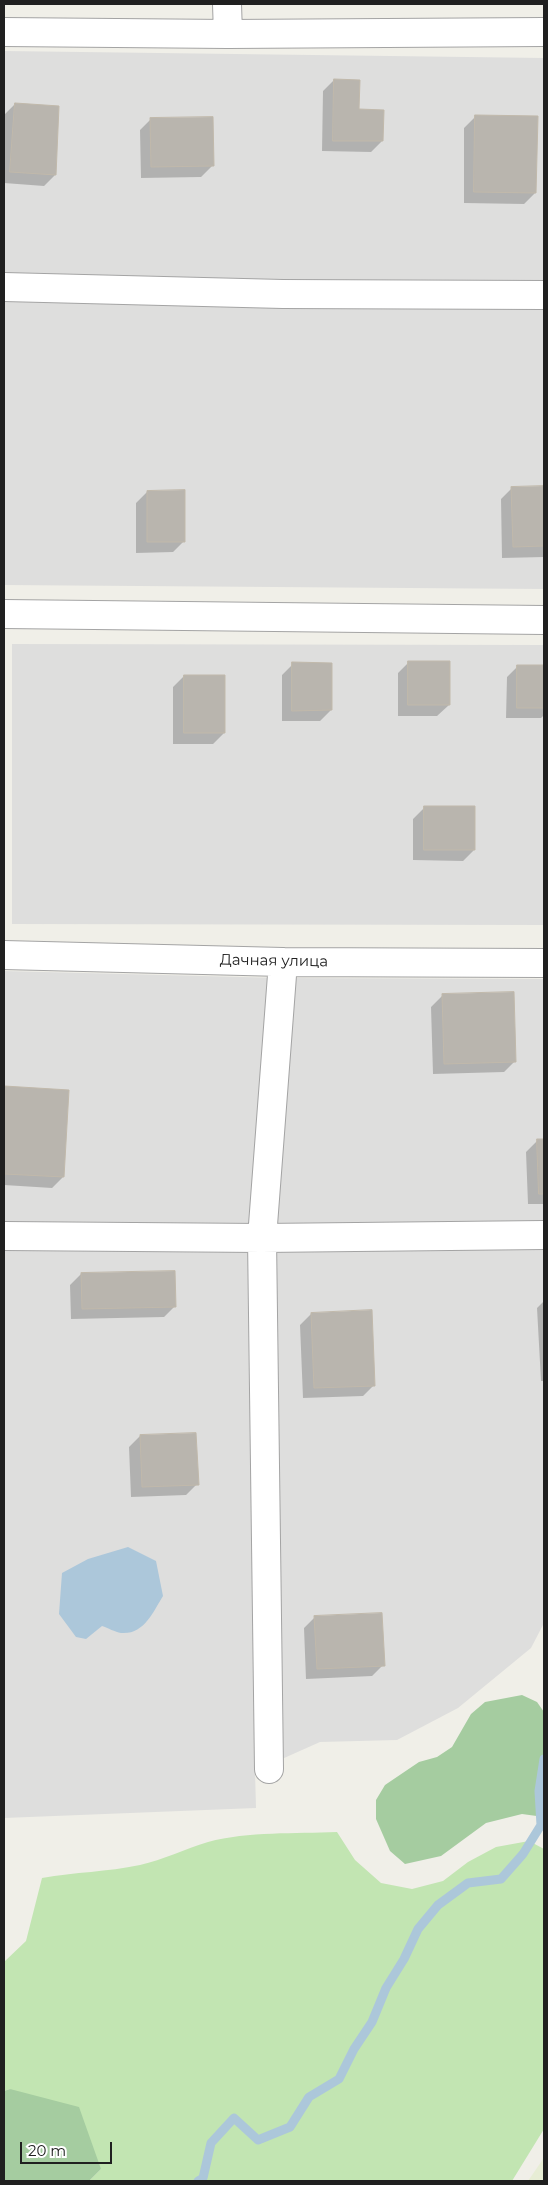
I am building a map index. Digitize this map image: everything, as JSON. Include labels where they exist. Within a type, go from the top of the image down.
[{"type":"street","points":[[228,4],[228,34]]},
{"type":"street","points":[[4,32],[228,34],[544,32]]},
{"type":"street","points":[[4,287],[283,294],[544,295]]},
{"type":"street","points":[[4,614],[544,620]]},
{"type":"street","name":"Дачная улица","points":[[4,956],[283,962],[544,963]]},
{"type":"street","points":[[269,1769],[262,1238],[283,962]]},
{"type":"street","points":[[4,1236],[262,1238],[544,1235]]},
{"type":"shaded area","points":[[4,51],[544,58],[544,589],[4,585]]},
{"type":"shaded area","points":[[12,644],[544,645],[544,925],[12,924]]},
{"type":"shaded area","points":[[4,971],[282,978],[544,979],[544,1623],[531,1648],[458,1708],[397,1740],[320,1742],[255,1771],[256,1808],[4,1818]]},
{"type":"green space","points":[[522,1695],[537,1702],[544,1712],[544,1817],[522,1814],[486,1823],[441,1856],[405,1864],[390,1851],[376,1819],[376,1800],[385,1785],[419,1762],[437,1757],[452,1747],[471,1714],[485,1702]]},
{"type":"green space","points":[[337,1832],[355,1860],[381,1883],[412,1889],[443,1881],[468,1862],[496,1847],[529,1841],[544,1849],[544,2129],[512,2181],[89,2181],[101,2169],[10,2089],[4,2091],[4,1962],[26,1941],[42,1878],[140,1865],[224,1838]]},
{"type":"green space","points":[[10,2089],[79,2107],[101,2169],[89,2181],[4,2181],[4,2091]]},
{"type":"green space","points":[[544,2157],[544,2181],[528,2181],[541,2162]]},
{"type":"water","points":[[128,1547],[156,1561],[163,1596],[147,1621],[136,1630],[129,1633],[121,1633],[102,1626],[86,1639],[76,1637],[59,1614],[62,1573],[88,1559]]},
{"type":"building","points":[[334,79],[360,80],[359,109],[384,110],[383,141],[333,141]]},
{"type":"building","points":[[15,103],[59,106],[56,175],[10,172]]},
{"type":"building","points":[[475,115],[538,116],[536,193],[474,192]]},
{"type":"building","points":[[213,117],[214,166],[151,167],[150,118]]},
{"type":"building","points":[[544,486],[544,546],[513,547],[511,487]]},
{"type":"building","points":[[185,490],[185,542],[147,542],[147,491]]},
{"type":"building","points":[[408,661],[450,661],[450,705],[408,705]]},
{"type":"building","points":[[292,662],[332,663],[332,710],[292,711]]},
{"type":"building","points":[[517,665],[544,665],[544,708],[517,708]]},
{"type":"building","points":[[184,675],[225,675],[225,733],[184,733]]},
{"type":"building","points":[[424,806],[475,806],[475,850],[424,850]]},
{"type":"building","points":[[514,992],[516,1062],[444,1064],[442,994]]},
{"type":"building","points":[[4,1086],[69,1090],[64,1177],[4,1174]]},
{"type":"building","points":[[537,1139],[544,1139],[544,1194],[539,1194]]},
{"type":"building","points":[[175,1271],[176,1307],[82,1309],[81,1273]]},
{"type":"building","points":[[372,1310],[375,1386],[314,1388],[311,1313]]},
{"type":"building","points":[[196,1433],[199,1485],[142,1487],[140,1435]]},
{"type":"building","points":[[382,1613],[385,1666],[317,1669],[314,1616]]},
{"type":"waterway","points":[[198,2181],[203,2178],[211,2143],[234,2118],[258,2140],[290,2127],[309,2097],[339,2079],[354,2049],[372,2022],[386,1988],[404,1959],[418,1929],[438,1905],[468,1883],[501,1879],[523,1854],[541,1825],[539,1791],[544,1759]]}]
